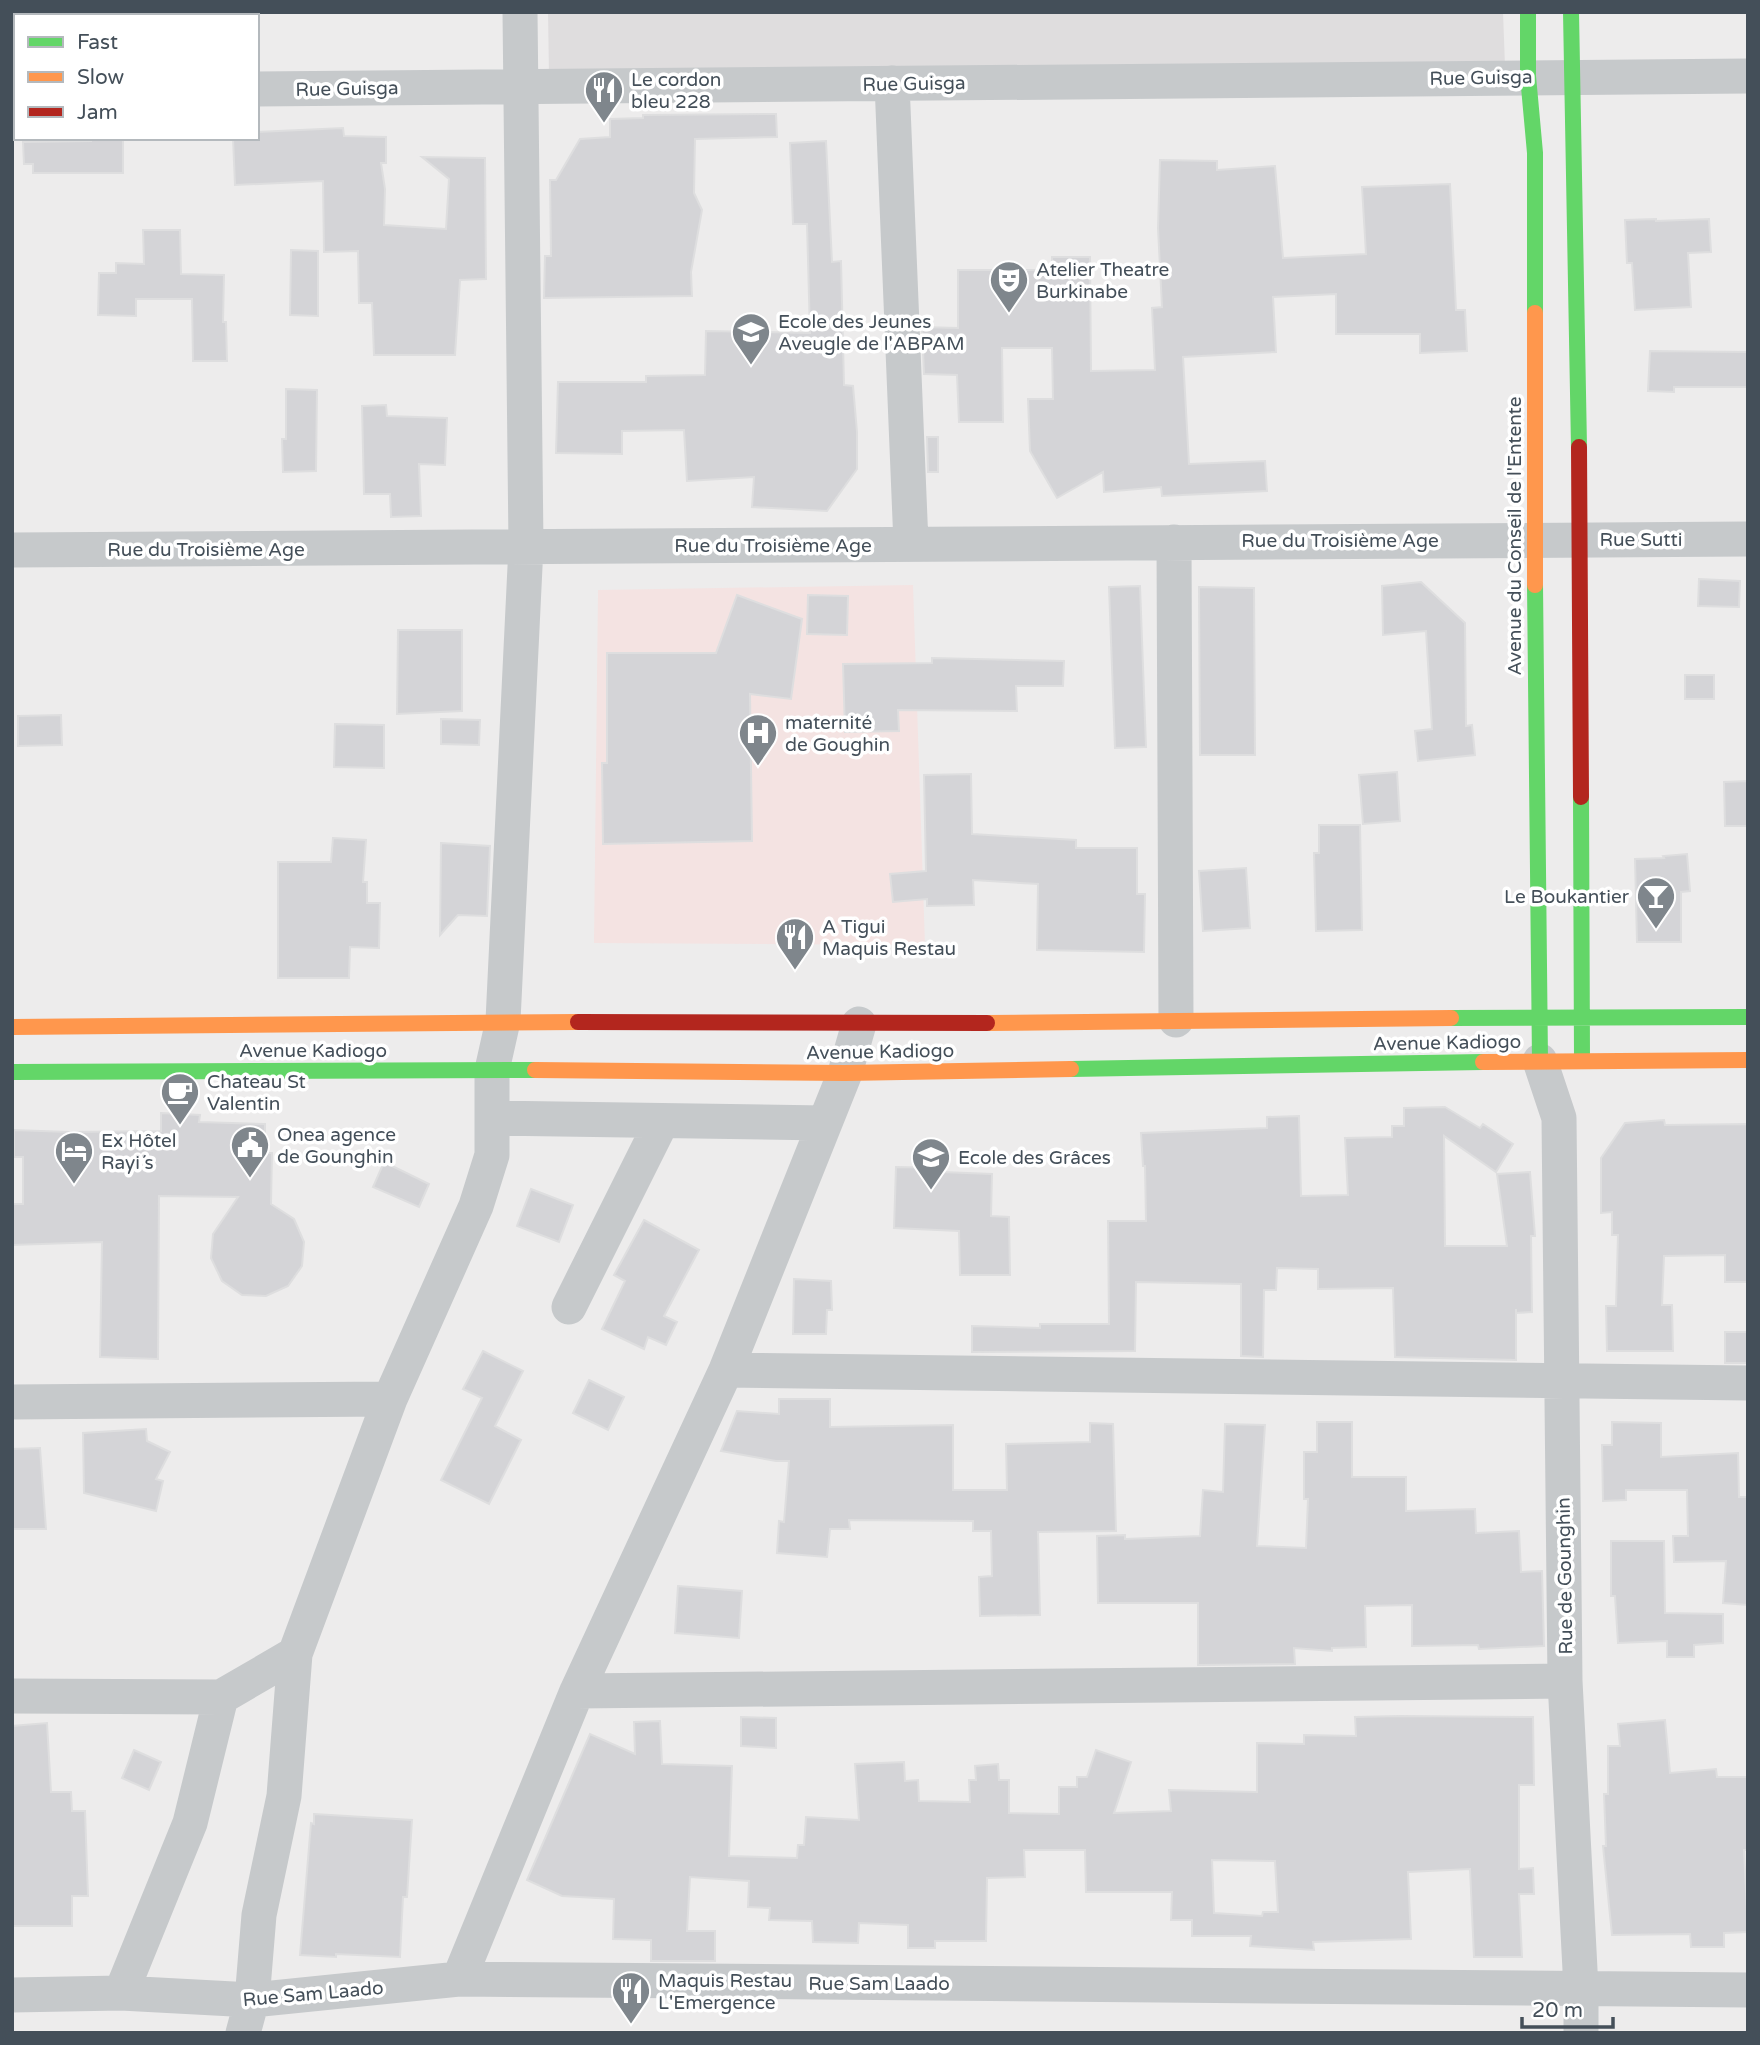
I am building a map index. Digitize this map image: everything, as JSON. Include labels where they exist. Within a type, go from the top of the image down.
[{"type":"main road","name":"Avenue du Conseil de l'Entente","points":[[1528,12],[1528,76],[1535,153],[1535,539],[1540,1061]]},
{"type":"main road","points":[[1571,12],[1581,539],[1582,1061]]},
{"type":"main road","name":"Avenue Kadiogo","points":[[12,1027],[503,1021],[859,1024],[1748,1017]]},
{"type":"main road","name":"Avenue Kadiogo","points":[[12,1072],[492,1070],[845,1073],[1748,1060]]},
{"type":"street","points":[[248,2016],[259,1915],[284,1796],[295,1654],[390,1399],[476,1206],[492,1154],[492,1070],[503,1021],[526,546],[520,12]]},
{"type":"street","name":"Rue Guisga","points":[[259,89],[1748,76]]},
{"type":"street","points":[[892,83],[911,544]]},
{"type":"street","name":"Rue Sutti","points":[[1535,539],[1748,539]]},
{"type":"street","name":"Rue du Troisième Age","points":[[12,550],[1535,539]]},
{"type":"street","points":[[1174,541],[1176,1020]]},
{"type":"street","points":[[458,1979],[577,1691],[726,1370],[845,1073],[859,1024]]},
{"type":"street","name":"Rue de Gounghin","points":[[1540,1061],[1559,1118],[1565,1681],[1581,2033]]},
{"type":"street","name":"Rue de Gounghin","points":[[1559,1118],[1582,1061]]},
{"type":"street","points":[[493,1118],[825,1123]]},
{"type":"street","points":[[569,1307],[662,1121]]},
{"type":"street","points":[[726,1370],[1748,1383]]},
{"type":"street","points":[[12,1402],[390,1399]]},
{"type":"street","points":[[12,1696],[221,1697],[295,1654]]},
{"type":"street","points":[[577,1691],[1565,1681]]},
{"type":"street","points":[[121,1993],[190,1823],[221,1697]]},
{"type":"street","name":"Rue Sam Laado","points":[[12,1995],[121,1993],[248,2016],[458,1979],[1748,1990]]},
{"type":"shaded area","points":[[548,12],[1503,12],[1505,66],[549,76]]},
{"type":"shaded area","name":"maternité de Goughin","points":[[913,585],[925,945],[594,943],[598,590]]},
{"type":"building","points":[[776,114],[777,137],[695,139],[694,193],[702,210],[691,272],[692,296],[544,298],[545,256],[551,256],[550,180],[556,180],[580,139],[610,137],[610,119],[643,118],[643,115]]},
{"type":"building","points":[[343,128],[344,136],[386,137],[386,163],[381,163],[385,189],[384,225],[446,229],[449,179],[422,157],[485,158],[486,279],[460,280],[455,355],[374,355],[372,303],[359,303],[358,251],[324,252],[323,181],[235,185],[233,140],[259,140],[259,132]]},
{"type":"building","points":[[123,140],[123,173],[33,173],[33,164],[24,164],[23,142]]},
{"type":"building","points":[[826,141],[832,262],[841,261],[844,385],[853,386],[857,432],[857,469],[827,511],[752,507],[754,477],[687,481],[684,430],[622,431],[622,454],[556,453],[558,382],[646,382],[646,376],[705,375],[706,331],[810,333],[807,224],[793,224],[790,143]]},
{"type":"building","points":[[1160,160],[1217,161],[1217,170],[1275,166],[1283,258],[1366,254],[1362,187],[1450,184],[1456,310],[1465,310],[1467,351],[1420,353],[1420,334],[1336,334],[1336,294],[1273,297],[1276,352],[1183,357],[1189,464],[1265,461],[1267,491],[1162,496],[1161,487],[1104,492],[1103,472],[1057,498],[1030,451],[1028,399],[1053,399],[1052,348],[1002,348],[1003,422],[959,422],[957,375],[924,374],[922,327],[958,328],[958,270],[1052,270],[1052,257],[1090,257],[1091,371],[1155,370],[1152,308],[1162,307],[1158,228]]},
{"type":"building","points":[[1709,219],[1711,252],[1688,253],[1691,307],[1635,310],[1632,263],[1627,263],[1625,220]]},
{"type":"building","points":[[143,230],[180,230],[181,274],[224,275],[223,322],[226,322],[227,361],[193,361],[192,299],[136,299],[136,316],[98,315],[99,273],[116,273],[116,263],[144,264]]},
{"type":"building","points":[[291,250],[318,251],[318,316],[290,315]]},
{"type":"building","points":[[1650,351],[1748,352],[1748,387],[1674,387],[1674,392],[1648,391]]},
{"type":"building","points":[[286,389],[317,390],[316,471],[283,472],[282,439],[286,439]]},
{"type":"building","points":[[386,405],[387,416],[447,418],[445,465],[419,464],[421,516],[391,517],[390,494],[364,494],[362,406]]},
{"type":"building","points":[[927,437],[938,437],[938,472],[928,472]]},
{"type":"building","points":[[1699,579],[1740,581],[1739,607],[1698,606]]},
{"type":"building","points":[[1421,582],[1465,623],[1466,726],[1472,725],[1475,755],[1418,761],[1415,731],[1432,729],[1426,631],[1383,635],[1382,586]]},
{"type":"building","points":[[1140,586],[1146,747],[1115,748],[1109,587]]},
{"type":"building","points":[[1199,587],[1254,588],[1255,755],[1200,755]]},
{"type":"building","points":[[737,595],[802,619],[791,699],[750,694],[752,841],[603,844],[602,763],[607,763],[607,653],[716,653]]},
{"type":"building","points":[[808,595],[848,596],[847,635],[807,634]]},
{"type":"building","points":[[398,630],[462,630],[462,711],[397,714]]},
{"type":"building","points":[[932,658],[1064,661],[1063,686],[1016,686],[1017,711],[898,710],[899,731],[845,732],[843,664],[932,663]]},
{"type":"building","points":[[1685,675],[1714,675],[1714,699],[1685,699]]},
{"type":"building","points":[[61,715],[62,745],[18,746],[18,716]]},
{"type":"building","points":[[441,719],[480,720],[479,745],[441,744]]},
{"type":"building","points":[[335,724],[384,725],[384,768],[334,767]]},
{"type":"building","points":[[1397,772],[1400,821],[1363,824],[1359,775]]},
{"type":"building","points":[[971,774],[972,834],[1076,840],[1076,848],[1137,848],[1137,894],[1145,894],[1144,952],[1037,950],[1038,884],[973,880],[974,905],[927,906],[927,899],[893,902],[890,874],[926,871],[924,775]]},
{"type":"building","points":[[1748,781],[1748,826],[1725,826],[1724,782]]},
{"type":"building","points":[[1319,825],[1360,825],[1362,930],[1316,931],[1314,853],[1319,853]]},
{"type":"building","points":[[333,838],[366,840],[363,882],[367,882],[367,903],[380,903],[379,948],[350,947],[349,978],[278,978],[278,862],[331,862]]},
{"type":"building","points":[[441,843],[490,846],[487,916],[458,915],[440,935]]},
{"type":"building","points":[[1687,854],[1690,891],[1681,892],[1681,942],[1637,942],[1635,859]]},
{"type":"building","points":[[1246,868],[1250,928],[1203,931],[1199,871]]},
{"type":"building","points":[[1445,1107],[1480,1128],[1483,1124],[1513,1144],[1496,1172],[1444,1136],[1445,1246],[1507,1246],[1497,1174],[1530,1172],[1535,1236],[1531,1236],[1532,1312],[1516,1313],[1516,1360],[1395,1357],[1393,1288],[1318,1289],[1318,1269],[1277,1268],[1276,1290],[1264,1290],[1263,1357],[1241,1356],[1241,1284],[1136,1282],[1135,1351],[972,1352],[972,1326],[1040,1328],[1040,1324],[1109,1324],[1108,1221],[1146,1221],[1145,1166],[1141,1133],[1267,1128],[1267,1117],[1299,1116],[1301,1196],[1348,1195],[1345,1138],[1392,1137],[1392,1126],[1404,1126],[1404,1108]]},
{"type":"building","points":[[161,1113],[200,1115],[199,1122],[265,1124],[265,1153],[272,1153],[271,1204],[294,1219],[304,1242],[302,1266],[288,1286],[266,1296],[242,1295],[222,1281],[211,1258],[213,1234],[238,1197],[159,1196],[158,1359],[100,1357],[102,1242],[12,1245],[12,1204],[23,1204],[23,1157],[14,1157],[14,1130],[161,1131]]},
{"type":"building","points":[[1664,1120],[1665,1125],[1748,1124],[1748,1282],[1725,1282],[1725,1255],[1664,1256],[1662,1305],[1672,1305],[1673,1351],[1607,1351],[1606,1306],[1616,1306],[1618,1235],[1612,1235],[1612,1212],[1601,1213],[1601,1158],[1625,1123]]},
{"type":"building","points":[[384,1162],[429,1184],[419,1207],[373,1187]]},
{"type":"building","points":[[896,1167],[942,1168],[942,1172],[992,1174],[991,1216],[1009,1217],[1010,1275],[960,1275],[959,1231],[894,1228]]},
{"type":"building","points":[[531,1189],[573,1205],[559,1242],[517,1226]]},
{"type":"building","points":[[644,1220],[699,1250],[664,1316],[677,1322],[666,1345],[648,1337],[644,1349],[602,1329],[625,1281],[614,1275]]},
{"type":"building","points":[[794,1279],[831,1281],[832,1310],[827,1310],[826,1334],[793,1334]]},
{"type":"building","points":[[1725,1332],[1748,1332],[1748,1363],[1725,1363]]},
{"type":"building","points":[[483,1351],[523,1371],[495,1426],[521,1440],[489,1504],[441,1480],[482,1398],[463,1389]]},
{"type":"building","points":[[589,1380],[624,1397],[608,1430],[573,1413]]},
{"type":"building","points":[[779,1399],[830,1399],[830,1427],[953,1425],[953,1490],[1007,1490],[1006,1444],[1090,1442],[1090,1423],[1113,1424],[1116,1531],[1038,1532],[1040,1615],[980,1616],[979,1577],[992,1576],[991,1531],[973,1531],[973,1521],[849,1520],[850,1529],[830,1529],[827,1557],[777,1553],[779,1521],[784,1522],[789,1461],[721,1451],[737,1411],[779,1414]]},
{"type":"building","points":[[1317,1422],[1352,1422],[1352,1477],[1406,1477],[1406,1511],[1475,1509],[1476,1533],[1519,1531],[1521,1572],[1542,1571],[1544,1646],[1479,1649],[1478,1645],[1412,1646],[1412,1605],[1365,1606],[1366,1647],[1332,1648],[1332,1651],[1294,1648],[1295,1664],[1198,1665],[1198,1603],[1098,1603],[1097,1536],[1125,1535],[1125,1539],[1200,1536],[1203,1490],[1223,1492],[1225,1424],[1265,1425],[1257,1546],[1306,1548],[1308,1499],[1304,1499],[1304,1452],[1317,1452]]},
{"type":"building","points":[[1612,1422],[1661,1423],[1661,1457],[1738,1453],[1739,1497],[1748,1497],[1748,1605],[1723,1603],[1726,1561],[1674,1562],[1673,1536],[1688,1536],[1687,1490],[1626,1490],[1626,1500],[1603,1501],[1602,1445],[1612,1445]]},
{"type":"building","points":[[146,1429],[147,1441],[170,1452],[156,1479],[163,1481],[156,1511],[84,1493],[83,1433]]},
{"type":"building","points":[[40,1448],[46,1529],[12,1529],[12,1449]]},
{"type":"building","points":[[1611,1541],[1664,1541],[1665,1613],[1723,1614],[1723,1643],[1694,1645],[1694,1657],[1667,1657],[1667,1641],[1618,1643],[1615,1596],[1611,1596]]},
{"type":"building","points":[[678,1586],[742,1591],[739,1638],[675,1633]]},
{"type":"building","points":[[741,1717],[776,1718],[776,1748],[741,1746]]},
{"type":"building","points":[[1355,1717],[1533,1717],[1534,1785],[1519,1785],[1519,1869],[1533,1868],[1534,1894],[1519,1894],[1522,1957],[1474,1957],[1470,1869],[1408,1872],[1411,1939],[1313,1942],[1314,1950],[1250,1946],[1251,1936],[1192,1936],[1192,1920],[1171,1920],[1172,1892],[1086,1892],[1085,1850],[1024,1850],[1025,1877],[987,1878],[986,1941],[935,1941],[935,1948],[908,1948],[908,1925],[859,1923],[858,1943],[813,1942],[812,1921],[769,1920],[770,1908],[748,1907],[749,1881],[690,1877],[687,1931],[715,1931],[715,1961],[651,1961],[651,1940],[613,1939],[614,1899],[562,1896],[527,1880],[590,1734],[635,1754],[634,1722],[660,1721],[662,1764],[732,1766],[729,1856],[797,1858],[798,1845],[804,1845],[806,1817],[859,1820],[855,1764],[904,1762],[905,1781],[918,1780],[919,1801],[970,1802],[969,1780],[976,1780],[975,1766],[998,1764],[999,1780],[1009,1780],[1009,1813],[1059,1814],[1059,1787],[1077,1787],[1077,1777],[1087,1777],[1096,1750],[1131,1762],[1114,1813],[1171,1811],[1169,1790],[1257,1792],[1257,1743],[1304,1744],[1304,1735],[1356,1736]],"holes":[[[1212,1860],[1275,1861],[1278,1912],[1263,1912],[1262,1916],[1214,1913]]]},
{"type":"building","points":[[1665,1720],[1670,1773],[1716,1769],[1717,1777],[1748,1777],[1748,1850],[1744,1850],[1748,1932],[1724,1933],[1724,1947],[1691,1947],[1690,1934],[1612,1935],[1603,1846],[1606,1846],[1604,1794],[1608,1794],[1608,1746],[1620,1746],[1618,1724]]},
{"type":"building","points":[[47,1723],[51,1792],[71,1792],[72,1811],[85,1811],[88,1896],[72,1896],[72,1926],[12,1926],[12,1726]]},
{"type":"building","points":[[134,1750],[161,1762],[149,1790],[122,1778]]},
{"type":"building","points":[[314,1814],[412,1820],[407,1897],[403,1897],[400,1957],[300,1955]]},
{"type":"traffic: fast","points":[[1528,12],[1528,76],[1535,153],[1535,313]]},
{"type":"traffic: fast","points":[[1571,12],[1579,447]]},
{"type":"traffic: fast","points":[[1535,585],[1540,1061]]},
{"type":"traffic: fast","points":[[1581,797],[1582,1061]]},
{"type":"traffic: fast","points":[[1451,1018],[1748,1017]]},
{"type":"traffic: fast","points":[[1071,1069],[1483,1062]]},
{"type":"traffic: fast","points":[[12,1072],[535,1070]]},
{"type":"traffic: slow","points":[[1535,313],[1535,585]]},
{"type":"traffic: slow","points":[[987,1023],[1451,1018]]},
{"type":"traffic: slow","points":[[12,1027],[578,1022]]},
{"type":"traffic: slow","points":[[1483,1062],[1748,1060]]},
{"type":"traffic: slow","points":[[535,1070],[845,1073],[1071,1069]]},
{"type":"traffic: jam","points":[[1579,447],[1581,797]]},
{"type":"traffic: jam","points":[[578,1022],[987,1023]]},
{"type":"place","name":"Le cordon bleu 228","points":[[604,124]]},
{"type":"place","name":"Atelier Theatre Burkinabe","points":[[1009,314]]},
{"type":"place","name":"Ecole des Jeunes Aveugle de l'ABPAM","points":[[751,366]]},
{"type":"place","name":"maternité de Goughin","points":[[758,767]]},
{"type":"place","name":"Le Boukantier","points":[[1656,930]]},
{"type":"place","name":"A Tigui Maquis Restau","points":[[795,971]]},
{"type":"place","name":"Chateau St Valentin","points":[[180,1126]]},
{"type":"place","name":"Onea agence de Gounghin","points":[[250,1179]]},
{"type":"place","name":"Ex Hôtel Rayi´s","points":[[74,1185]]},
{"type":"place","name":"Ecole des Grâces","points":[[931,1191]]},
{"type":"place","name":"Maquis Restau L'Emergence","points":[[631,2025]]}]
